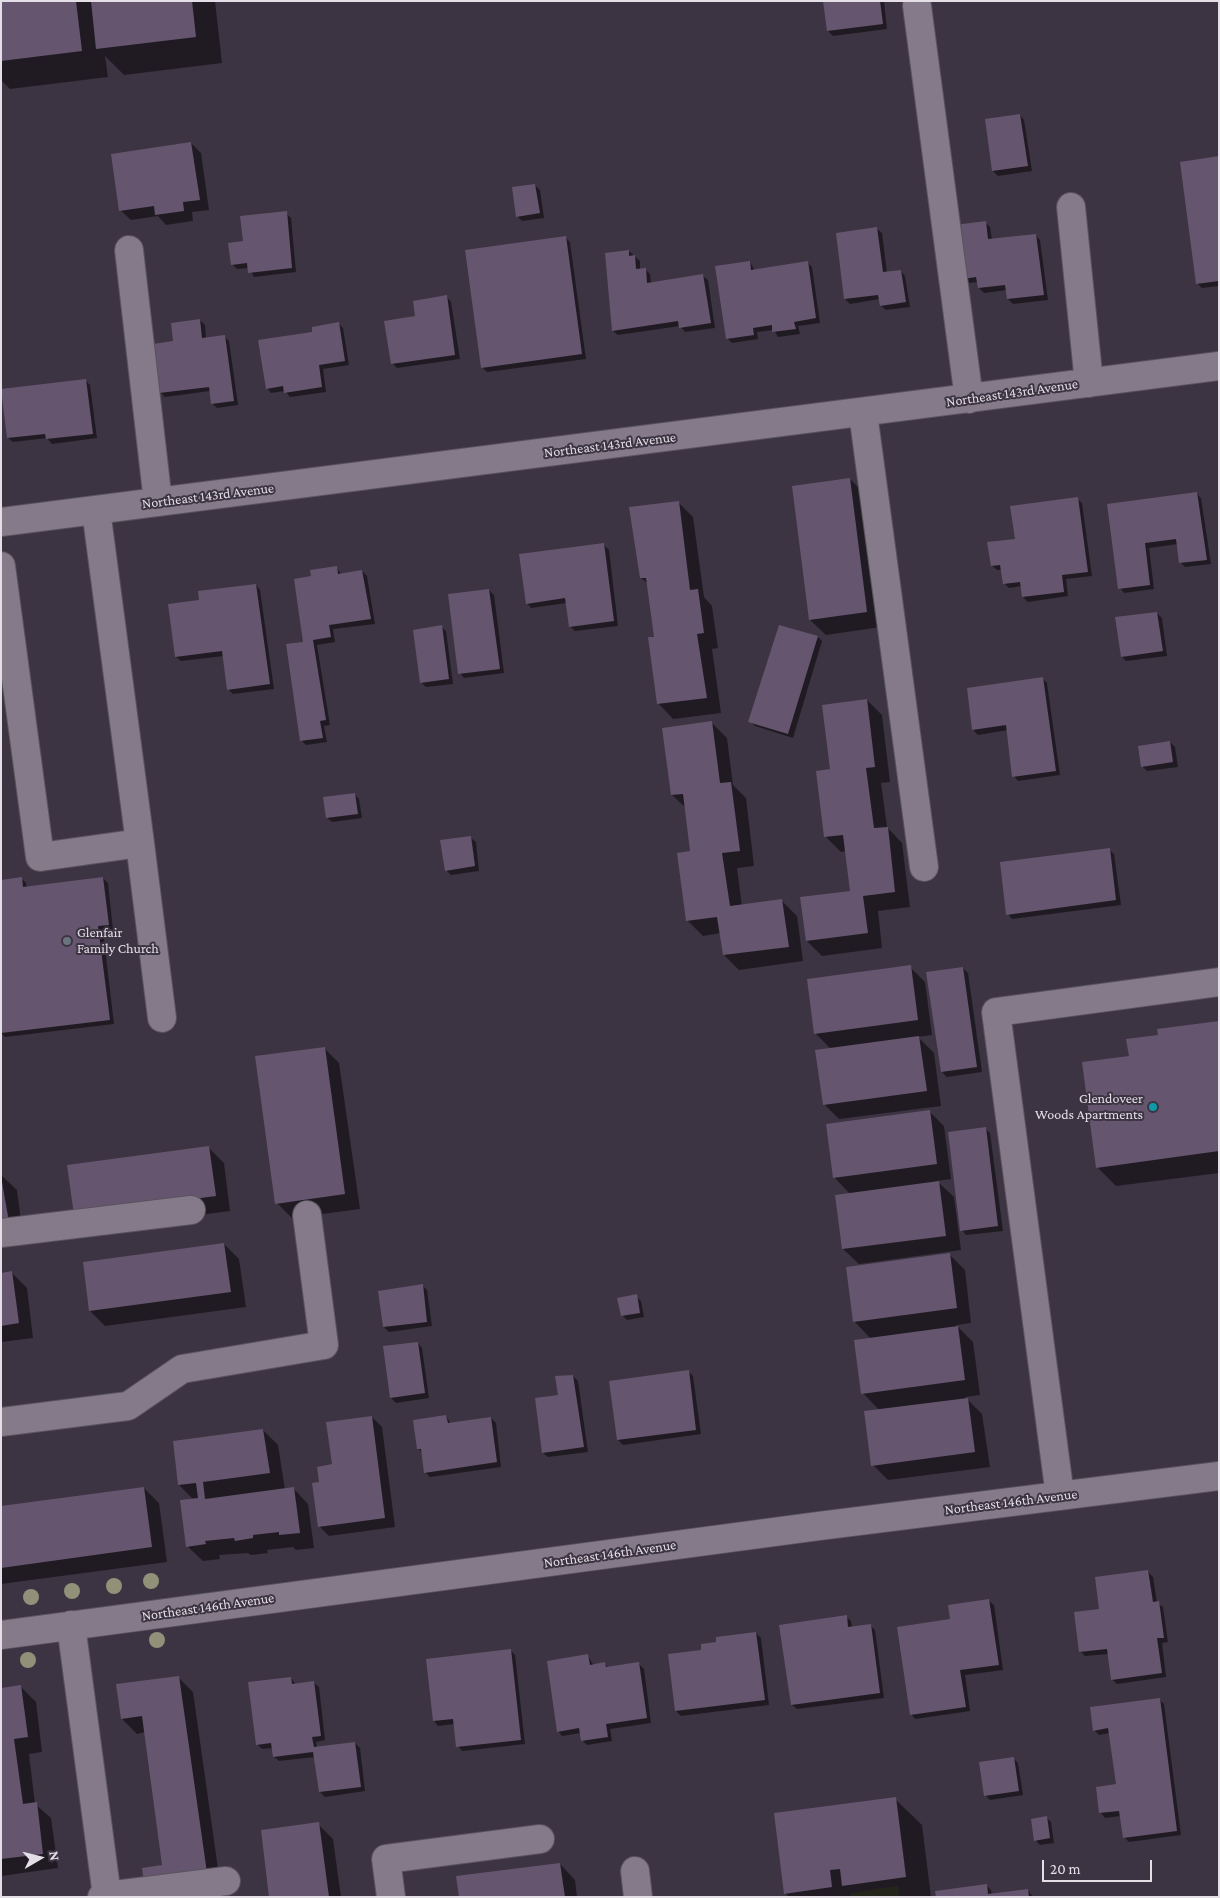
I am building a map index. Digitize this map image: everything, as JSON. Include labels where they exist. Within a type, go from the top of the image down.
[{"type":"street","points":[[918,6],[969,399]]},
{"type":"street","points":[[1071,207],[1089,383]]},
{"type":"street","points":[[129,250],[158,502]]},
{"type":"street","name":"Northeast 143rd Avenue","points":[[1,522],[1219,366]]},
{"type":"street","points":[[863,413],[924,867]]},
{"type":"street","points":[[96,510],[162,1018]]},
{"type":"street","points":[[1,566],[40,857],[140,843]]},
{"type":"street","points":[[1060,1496],[996,1012],[1219,982]]},
{"type":"street","points":[[1,1233],[191,1210]]},
{"type":"street","points":[[1,1422],[128,1406],[182,1369],[324,1345],[307,1215]]},
{"type":"street","name":"Northeast 146th Avenue","points":[[1,1634],[1219,1476]]},
{"type":"street","points":[[71,1625],[105,1896],[226,1881]]},
{"type":"street","points":[[391,1897],[386,1859],[540,1839]]},
{"type":"green space","points":[[898,1886],[900,1897],[851,1897],[851,1893]]},
{"type":"building","points":[[1,1],[76,1],[82,51],[1,61]]},
{"type":"building","points":[[91,1],[192,1],[196,37],[96,49]]},
{"type":"building","points":[[823,1],[880,1],[883,24],[827,31]]},
{"type":"building","points":[[1020,114],[1028,166],[992,171],[985,119]]},
{"type":"building","points":[[191,142],[200,200],[183,202],[184,211],[155,215],[154,206],[119,211],[111,154]]},
{"type":"building","points":[[1219,156],[1219,281],[1196,284],[1180,162]]},
{"type":"building","points":[[535,184],[540,213],[516,217],[512,187]]},
{"type":"building","points":[[287,211],[292,268],[248,273],[247,263],[231,265],[228,243],[243,241],[240,216]]},
{"type":"building","points":[[986,221],[988,239],[1036,234],[1044,295],[1007,299],[1005,285],[978,288],[976,277],[963,279],[955,225]]},
{"type":"building","points":[[877,227],[883,272],[901,270],[906,302],[880,306],[878,295],[844,299],[836,233]]},
{"type":"building","points":[[566,236],[582,354],[481,368],[465,250]]},
{"type":"building","points":[[629,250],[629,256],[635,255],[636,269],[646,268],[647,283],[703,274],[711,323],[679,328],[678,321],[612,331],[605,253]]},
{"type":"building","points":[[750,261],[751,270],[808,261],[816,318],[794,322],[796,329],[772,332],[772,325],[753,328],[754,335],[726,339],[715,266]]},
{"type":"building","points":[[447,295],[455,355],[391,364],[384,321],[415,316],[413,301]]},
{"type":"building","points":[[200,319],[202,338],[225,335],[234,401],[211,404],[209,387],[159,393],[153,344],[173,341],[171,323]]},
{"type":"building","points":[[339,322],[345,361],[319,365],[322,387],[284,393],[283,386],[266,389],[258,340],[312,332],[312,327]]},
{"type":"building","points":[[86,379],[93,434],[46,439],[45,434],[7,438],[1,389]]},
{"type":"building","points":[[850,478],[867,612],[809,620],[792,486]]},
{"type":"building","points":[[1197,492],[1207,560],[1179,563],[1176,539],[1145,543],[1150,585],[1118,589],[1107,504]]},
{"type":"building","points":[[1078,497],[1088,572],[1062,575],[1064,592],[1022,597],[1020,582],[1003,584],[1000,565],[991,566],[987,542],[1015,539],[1010,506]]},
{"type":"building","points":[[679,501],[690,590],[698,589],[704,633],[697,634],[707,698],[657,704],[648,637],[654,637],[646,578],[640,578],[629,507]]},
{"type":"building","points":[[604,543],[614,621],[569,627],[565,598],[526,604],[519,554]]},
{"type":"building","points":[[337,566],[338,574],[362,570],[371,619],[329,625],[331,637],[313,640],[326,720],[320,721],[323,738],[300,741],[286,644],[303,642],[294,579],[311,576],[310,570]]},
{"type":"building","points":[[256,584],[270,684],[227,690],[222,651],[175,657],[168,604],[199,600],[198,591]]},
{"type":"building","points":[[489,589],[500,669],[458,674],[448,594]]},
{"type":"building","points":[[1157,612],[1163,651],[1121,657],[1115,617]]},
{"type":"building","points":[[442,625],[449,679],[420,683],[413,630]]},
{"type":"building","points":[[779,625],[818,636],[788,734],[748,722]]},
{"type":"building","points":[[1043,677],[1056,771],[1012,777],[1006,725],[972,730],[967,688]]},
{"type":"building","points":[[867,699],[875,767],[866,768],[874,828],[888,827],[895,892],[863,896],[868,933],[806,941],[800,897],[850,891],[843,835],[824,837],[816,771],[830,769],[822,705]]},
{"type":"building","points":[[712,721],[720,783],[731,782],[740,851],[722,853],[730,906],[782,899],[789,947],[723,955],[717,917],[686,921],[677,853],[690,851],[683,794],[671,795],[662,728]]},
{"type":"building","points":[[1170,741],[1173,762],[1141,767],[1138,746]]},
{"type":"building","points":[[355,793],[358,814],[326,818],[323,797]]},
{"type":"building","points":[[471,836],[475,866],[445,871],[440,840]]},
{"type":"building","points":[[1110,848],[1116,900],[1006,915],[1000,862]]},
{"type":"building","points":[[22,877],[23,887],[103,877],[109,925],[98,926],[110,1020],[1,1033],[1,880]]},
{"type":"building","points":[[911,965],[918,1020],[814,1034],[807,979]]},
{"type":"building","points":[[963,967],[977,1067],[941,1072],[926,972]]},
{"type":"building","name":"Glendoveer Woods Apartments","points":[[1219,1021],[1219,1151],[1096,1168],[1082,1062],[1129,1056],[1126,1039],[1158,1035],[1157,1029]]},
{"type":"building","points":[[919,1036],[927,1091],[823,1105],[815,1050]]},
{"type":"building","points":[[325,1047],[345,1194],[275,1204],[255,1056]]},
{"type":"building","points":[[930,1110],[937,1164],[833,1178],[826,1124]]},
{"type":"building","points":[[986,1127],[998,1226],[960,1231],[948,1132]]},
{"type":"building","points":[[209,1146],[216,1196],[74,1215],[67,1165]]},
{"type":"building","points":[[1,1176],[10,1228],[1,1229]]},
{"type":"building","points":[[939,1181],[946,1236],[842,1249],[835,1195]]},
{"type":"building","points":[[224,1243],[231,1292],[89,1311],[83,1262]]},
{"type":"building","points":[[950,1253],[957,1308],[853,1322],[846,1267]]},
{"type":"building","points":[[12,1271],[19,1323],[1,1326],[1,1273]]},
{"type":"building","points":[[423,1284],[427,1322],[383,1327],[378,1291]]},
{"type":"building","points":[[637,1294],[640,1313],[621,1316],[617,1298]]},
{"type":"building","points":[[958,1326],[965,1380],[861,1394],[854,1340]]},
{"type":"building","points":[[418,1342],[425,1393],[390,1398],[383,1346]]},
{"type":"building","points":[[689,1370],[696,1430],[617,1440],[609,1381]]},
{"type":"building","points":[[573,1375],[584,1447],[542,1453],[535,1398],[558,1395],[555,1376]]},
{"type":"building","points":[[968,1398],[975,1452],[871,1466],[864,1411]]},
{"type":"building","points":[[446,1415],[448,1423],[491,1417],[497,1462],[424,1473],[421,1449],[417,1449],[413,1420]]},
{"type":"building","points":[[372,1416],[385,1518],[318,1527],[312,1483],[319,1482],[317,1467],[332,1464],[326,1422]]},
{"type":"building","points":[[263,1429],[270,1473],[203,1482],[205,1499],[294,1487],[300,1533],[279,1535],[279,1532],[253,1535],[253,1538],[235,1541],[234,1538],[205,1541],[206,1544],[186,1547],[180,1500],[198,1498],[196,1483],[178,1485],[173,1441]]},
{"type":"building","points":[[144,1487],[152,1547],[1,1568],[1,1506]]},
{"type":"building","points":[[1148,1570],[1153,1602],[1159,1601],[1164,1638],[1157,1638],[1162,1673],[1111,1680],[1107,1649],[1079,1652],[1074,1612],[1099,1609],[1095,1577]]},
{"type":"building","points":[[989,1599],[999,1665],[960,1670],[966,1707],[910,1715],[897,1627],[950,1619],[948,1605]]},
{"type":"building","points":[[847,1615],[848,1627],[871,1624],[880,1693],[791,1705],[779,1625]]},
{"type":"building","points":[[756,1632],[765,1700],[675,1711],[668,1654],[701,1650],[701,1644],[716,1642],[716,1637]]},
{"type":"building","points":[[511,1649],[521,1740],[456,1747],[453,1719],[433,1721],[426,1659]]},
{"type":"building","points":[[588,1654],[590,1665],[605,1662],[606,1667],[639,1662],[647,1718],[606,1724],[608,1737],[581,1741],[579,1728],[557,1732],[547,1661]]},
{"type":"building","points":[[179,1676],[210,1894],[146,1897],[142,1868],[162,1865],[142,1716],[121,1719],[116,1684]]},
{"type":"building","points":[[291,1677],[292,1684],[314,1681],[321,1736],[312,1737],[314,1747],[355,1742],[361,1787],[319,1792],[313,1752],[273,1757],[271,1743],[256,1745],[248,1682]]},
{"type":"building","points":[[21,1685],[28,1737],[14,1739],[23,1804],[37,1802],[43,1854],[1,1859],[1,1688]]},
{"type":"building","points":[[1160,1698],[1177,1831],[1123,1838],[1119,1811],[1099,1813],[1096,1787],[1116,1784],[1108,1728],[1093,1731],[1090,1707]]},
{"type":"building","points":[[1014,1757],[1019,1791],[984,1796],[979,1762]]},
{"type":"building","points":[[896,1797],[906,1877],[842,1886],[840,1869],[830,1870],[832,1887],[784,1894],[774,1813]]},
{"type":"building","points":[[1047,1816],[1050,1838],[1034,1841],[1031,1819]]},
{"type":"building","points":[[319,1822],[329,1897],[269,1897],[261,1830]]},
{"type":"building","points":[[560,1863],[565,1897],[459,1897],[456,1876]]},
{"type":"building","points":[[987,1884],[988,1894],[1028,1889],[1029,1897],[936,1897],[935,1891]]},
{"type":"place","name":"Glenfair Family Church","points":[[67,941]]},
{"type":"place","name":"Glendoveer Woods Apartments","points":[[1153,1107]]}]
